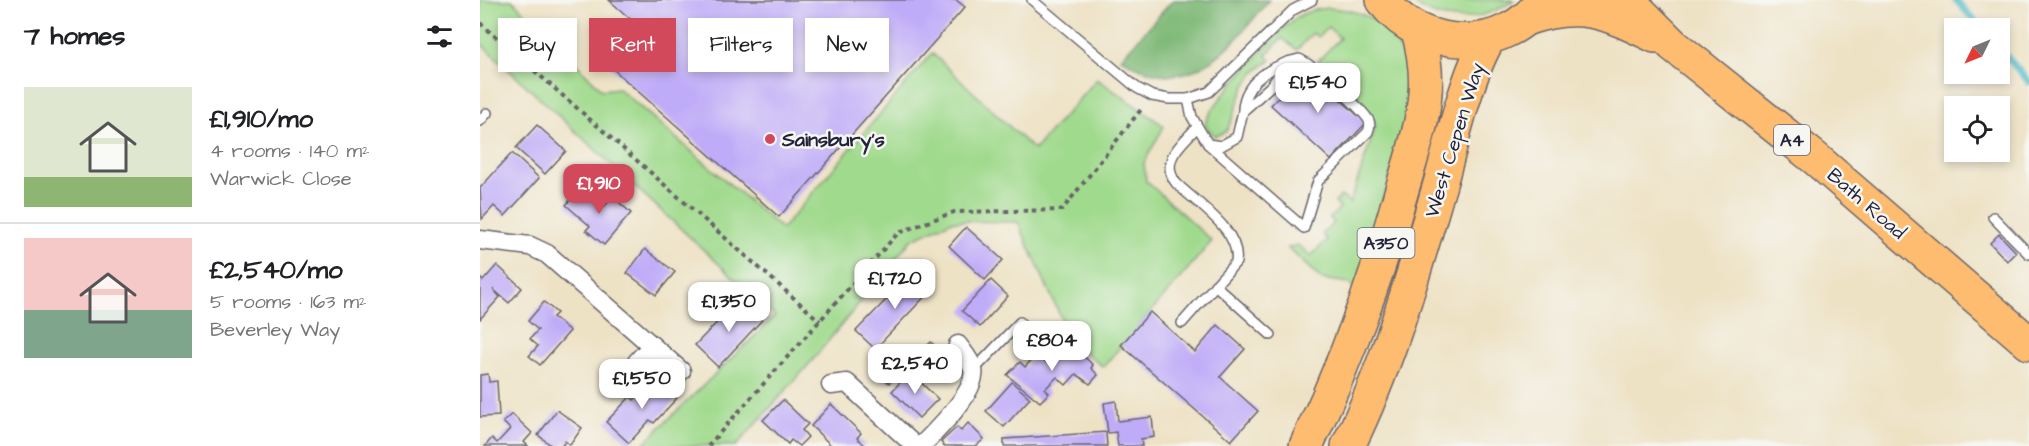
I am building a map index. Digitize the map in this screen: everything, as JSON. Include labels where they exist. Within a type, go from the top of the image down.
[{"type":"highway","name":"Bath Road","points":[[1628,0],[1673,45],[1816,159],[2029,343]]},
{"type":"highway","points":[[1380,1],[1418,30],[1436,37],[1462,41],[1489,38]]},
{"type":"highway","name":"Bath Road","points":[[1489,38],[1535,10],[1586,9],[1623,21],[1673,45]]},
{"type":"highway","name":"West Cepen Way","points":[[1306,446],[1349,348],[1388,238],[1406,175],[1426,90],[1423,47],[1418,30]]},
{"type":"highway","name":"West Cepen Way","points":[[1348,446],[1404,303],[1452,142],[1482,50],[1489,38]]},
{"type":"street","points":[[480,240],[540,250],[600,306],[681,371]]},
{"type":"street","points":[[921,446],[951,414],[970,386],[974,372],[969,358],[958,345]]},
{"type":"street","points":[[637,362],[652,346]]},
{"type":"street","points":[[842,379],[915,446]]},
{"type":"lane","points":[[1032,0],[1137,88],[1152,96],[1188,99],[1209,92],[1293,10],[1312,0]]},
{"type":"lane","points":[[1188,99],[1197,128],[1208,144],[1304,228],[1318,181],[1368,132],[1370,127],[1367,118],[1314,68],[1299,59],[1267,70],[1246,93],[1237,137],[1221,146],[1208,144]]},
{"type":"lane","points":[[1243,111],[1273,84],[1287,62]]},
{"type":"lane","points":[[480,121],[487,112]]},
{"type":"lane","points":[[1182,323],[1236,262],[1238,250],[1230,234],[1176,183],[1168,169],[1172,155],[1197,128]]},
{"type":"lane","points":[[1993,217],[2029,254]]},
{"type":"lane","points":[[1215,285],[1271,335]]},
{"type":"lane","points":[[974,372],[1020,322]]},
{"type":"path","points":[[480,23],[820,321]]},
{"type":"path","points":[[708,446],[898,233],[954,212],[1062,210],[1152,96]]},
{"type":"green space","points":[[480,0],[512,0],[530,18],[498,18],[498,60],[480,43]]},
{"type":"green space","points":[[1173,0],[1269,0],[1222,53],[1205,65],[1186,73],[1167,75],[1145,71],[1121,58]]},
{"type":"green space","points":[[1409,0],[1514,0],[1489,13],[1461,18],[1434,14]]},
{"type":"green space","points":[[1328,8],[1368,16],[1382,25],[1393,36],[1401,51],[1409,86],[1410,107],[1357,291],[1349,283],[1321,279],[1288,248],[1298,245],[1311,256],[1327,240],[1322,234],[1334,223],[1330,218],[1340,208],[1335,203],[1341,196],[1350,203],[1375,128],[1374,121],[1361,104],[1318,61],[1340,38],[1328,27],[1318,37],[1313,33],[1297,50],[1282,38],[1266,55],[1271,60],[1260,68],[1246,84],[1226,132],[1215,136],[1205,125],[1218,102],[1231,86],[1288,24],[1305,13]]},
{"type":"green space","points":[[932,53],[1034,150],[1097,79],[1164,126],[1144,163],[1146,181],[1212,241],[1103,367],[1071,340],[1018,222],[952,221],[911,240],[811,362],[736,446],[641,446],[775,316],[511,72],[577,72],[577,65],[602,90],[618,88],[782,229]]},
{"type":"building","name":"Sainsbury's","points":[[609,0],[956,0],[965,7],[779,217],[616,72],[676,72],[676,18],[629,18]]},
{"type":"building","points":[[1306,68],[1366,123],[1331,160],[1271,105]]},
{"type":"building","points":[[537,125],[566,151],[545,174],[516,148]]},
{"type":"building","points":[[512,153],[539,178],[505,216],[494,206],[482,219],[480,188]]},
{"type":"building","points":[[580,188],[603,208],[613,197],[631,213],[604,245],[586,230],[590,226],[566,205]]},
{"type":"building","points":[[966,227],[1003,260],[985,280],[949,246]]},
{"type":"building","points":[[1999,234],[2016,252],[2007,261],[1990,243]]},
{"type":"building","points":[[645,249],[675,272],[656,295],[627,273]]},
{"type":"building","points":[[497,265],[522,288],[509,303],[493,289],[500,297],[480,319],[480,278],[483,281]]},
{"type":"building","points":[[915,270],[933,288],[875,349],[856,331]]},
{"type":"building","points":[[991,280],[1008,296],[980,327],[962,311]]},
{"type":"building","points":[[740,299],[762,320],[718,367],[695,345]]},
{"type":"building","points":[[544,302],[557,313],[553,317],[570,331],[540,365],[529,356],[538,346],[530,339],[538,330],[528,321]]},
{"type":"building","points":[[1150,312],[1195,352],[1218,325],[1245,349],[1220,377],[1258,411],[1231,441],[1121,345]]},
{"type":"building","points":[[931,342],[945,356],[933,366],[920,353]]},
{"type":"building","points":[[1073,346],[1093,365],[1091,368],[1098,375],[1090,384],[1076,374],[1066,385],[1057,377],[1045,389],[1049,393],[1040,402],[1007,375],[1020,362],[1025,367],[1037,354],[1046,362],[1058,348],[1065,355]]},
{"type":"building","points":[[889,350],[905,367],[889,383],[872,367]]},
{"type":"building","points":[[910,372],[938,399],[919,418],[892,391]]},
{"type":"building","points":[[488,374],[489,382],[497,381],[499,416],[480,417],[480,375]]},
{"type":"building","points":[[655,378],[677,398],[654,423],[650,420],[629,443],[606,422],[630,397],[634,400]]},
{"type":"building","points":[[1012,382],[1030,398],[1004,427],[986,411]]},
{"type":"building","points":[[783,400],[808,424],[802,430],[808,437],[799,446],[791,440],[788,444],[763,420]]},
{"type":"building","points":[[1116,401],[1118,421],[1152,417],[1154,437],[1141,439],[1142,446],[1118,446],[1116,432],[1108,433],[1104,403]]},
{"type":"building","points":[[831,404],[861,433],[857,438],[866,446],[832,446],[811,426]]},
{"type":"building","points":[[557,410],[582,428],[570,445],[565,441],[562,446],[552,446],[538,435]]},
{"type":"building","points":[[512,414],[532,433],[524,442],[528,446],[485,446],[492,438],[497,443],[510,429],[503,422]]},
{"type":"building","points":[[968,423],[984,439],[976,446],[944,446],[941,442],[957,427],[961,431]]},
{"type":"building","points":[[1106,432],[1107,446],[1004,446],[1004,439]]},
{"type":"waterway","points":[[1956,0],[1972,18]]},
{"type":"waterway","points":[[2010,60],[2029,82]]},
{"type":"place","name":"Sainsbury's","points":[[770,139]]}]
